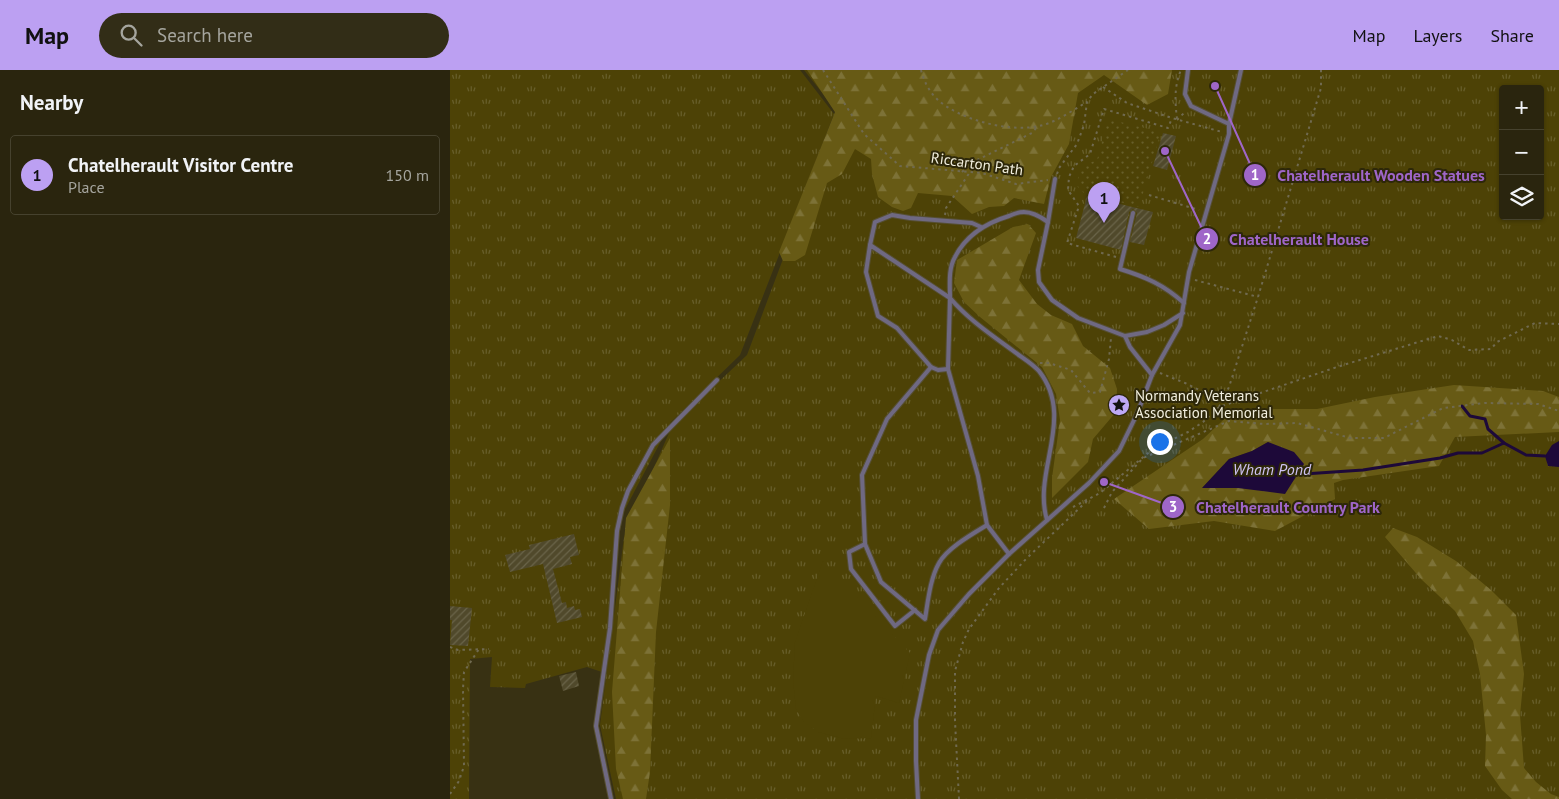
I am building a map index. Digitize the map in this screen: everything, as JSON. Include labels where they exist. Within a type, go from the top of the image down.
[{"type":"lane","points":[[1188,70],[1185,94],[1191,106],[1229,124]]},
{"type":"lane","points":[[918,799],[916,720],[929,655],[938,630],[969,594],[1009,554],[1089,483],[1119,451],[1137,414],[1152,375],[1180,325],[1190,272],[1229,134],[1229,124],[1241,70]]},
{"type":"lane","points":[[1055,179],[1038,270],[1039,282],[1052,300],[1071,314],[1088,323],[1125,336],[1147,332],[1164,325],[1183,313]]},
{"type":"lane","points":[[1009,554],[988,525],[978,476],[948,369],[950,274],[954,257],[966,241],[981,227],[998,219],[1022,212],[1038,214],[1048,222]]},
{"type":"lane","points":[[1133,213],[1120,269],[1150,279],[1169,289],[1184,303]]},
{"type":"lane","points":[[948,369],[938,370],[931,367],[897,328],[878,316],[866,272],[875,222],[892,215],[972,224],[981,227]]},
{"type":"lane","points":[[870,245],[950,298],[963,313],[1038,370],[1048,385],[1054,402],[1054,430],[1043,495],[1047,520]]},
{"type":"lane","points":[[1125,336],[1130,347],[1152,375]]},
{"type":"lane","points":[[931,367],[887,419],[862,475],[865,544],[882,582],[924,619],[931,585],[939,562],[959,543],[988,525]]},
{"type":"lane","points":[[611,799],[596,726],[610,628],[617,531],[622,508],[628,491],[653,445],[717,380]]},
{"type":"lane","points":[[865,544],[849,552],[851,569],[895,626],[915,610]]},
{"type":"path","name":"Riccarton Path","points":[[823,70],[864,134],[900,166],[970,172],[1016,184],[1055,179]]},
{"type":"path","points":[[921,70],[924,82],[936,99],[954,111],[975,119],[1007,127],[1025,128],[1038,126],[1059,118],[1086,102],[1093,94],[1128,70]]},
{"type":"path","points":[[1177,120],[1175,104],[1177,79],[1181,70]]},
{"type":"path","points":[[959,799],[955,721],[955,671],[963,642],[969,629],[999,588],[1026,559],[1090,498],[1100,493],[1153,449],[1188,432],[1203,422],[1219,407],[1229,387],[1258,298],[1321,88],[1321,70]]},
{"type":"path","points":[[1103,88],[1127,103],[1177,120],[1229,134]]},
{"type":"path","points":[[1055,179],[1059,168],[1077,144],[1084,125],[1086,102]]},
{"type":"path","points":[[1177,120],[1191,106]]},
{"type":"path","points":[[1123,259],[1067,243],[1079,206],[1068,190],[1069,177],[1074,166],[1090,154],[1104,109],[1168,128],[1172,118]]},
{"type":"path","points":[[962,172],[971,163],[1032,133],[1038,126]]},
{"type":"path","points":[[943,221],[946,208],[970,172]]},
{"type":"path","points":[[1148,195],[1207,212]]},
{"type":"path","points":[[1200,281],[1258,298]]},
{"type":"path","points":[[1219,407],[1337,367],[1438,336],[1452,340],[1469,350],[1491,348],[1497,342],[1535,324],[1559,324]]},
{"type":"path","points":[[1030,364],[1049,363],[1071,370],[1090,394],[1100,392],[1109,359],[1112,331]]},
{"type":"path","points":[[1158,372],[1222,401]]},
{"type":"path","points":[[1104,508],[1112,492],[1143,458],[1229,421],[1297,424],[1350,438],[1384,438],[1443,408],[1494,403],[1538,404],[1559,411]]},
{"type":"path","points":[[450,647],[458,650],[479,648],[489,650]]},
{"type":"path","points":[[450,794],[464,766],[464,672],[479,648]]},
{"type":"green space","points":[[450,70],[800,70],[834,114],[740,355],[671,422],[622,515],[602,672],[587,667],[526,684],[525,688],[490,687],[492,657],[470,659],[469,799],[450,799]]},
{"type":"green space","points":[[804,70],[1559,70],[1559,799],[616,799],[600,725],[624,537],[672,426],[747,355],[837,115]]},
{"type":"green space","points":[[807,70],[1172,70],[1168,94],[1147,105],[1104,75],[1078,93],[1069,144],[1051,177],[1044,204],[1014,198],[1004,206],[989,207],[972,214],[952,196],[918,193],[911,208],[903,211],[892,207],[878,197],[872,174],[871,159],[855,149],[842,174],[827,183],[805,255],[795,261],[783,261],[779,252],[835,112]]},
{"type":"green space","points":[[1108,119],[1161,132],[1139,207],[1084,193],[1076,185],[1082,169],[1097,160]]},
{"type":"green space","points":[[1028,224],[1036,233],[1019,280],[1037,304],[1051,315],[1072,324],[1083,346],[1110,368],[1117,389],[1116,412],[1093,439],[1088,462],[1052,498],[1052,478],[1060,420],[1056,394],[1042,367],[964,302],[954,283],[957,260],[1013,227]]},
{"type":"green space","points":[[1454,385],[1543,391],[1559,397],[1559,432],[1455,437],[1439,466],[1343,480],[1334,483],[1335,499],[1275,531],[1214,521],[1149,529],[1114,499],[1203,439],[1235,409],[1317,409],[1375,397]],"holes":[[[1268,442],[1302,469],[1294,480],[1237,488],[1203,487],[1229,459],[1252,451]]]},
{"type":"green space","points":[[670,438],[670,505],[656,632],[650,772],[646,799],[623,799],[616,769],[612,692],[626,518]]},
{"type":"green space","points":[[1393,528],[1417,537],[1456,561],[1491,590],[1516,615],[1524,674],[1520,715],[1524,768],[1536,782],[1551,794],[1559,797],[1559,799],[1512,799],[1502,790],[1485,766],[1486,735],[1480,674],[1473,641],[1455,611],[1421,579],[1385,537]]},
{"type":"green space","points":[[823,561],[910,653],[899,703],[876,696],[871,738],[845,739],[818,732],[804,722],[796,709],[793,680],[795,642]]},
{"type":"water","points":[[1559,441],[1559,467],[1548,466],[1545,456],[1552,445]]},
{"type":"water","name":"Wham Pond","points":[[1268,442],[1294,452],[1304,464],[1285,494],[1238,488],[1202,488],[1229,459],[1252,451]]},
{"type":"building","points":[[1163,133],[1176,136],[1167,170],[1153,166]]},
{"type":"building","points":[[1087,196],[1153,212],[1144,245],[1130,242],[1137,213],[1133,209],[1129,212],[1121,250],[1076,238]]},
{"type":"building","points":[[574,534],[579,555],[570,557],[572,564],[553,569],[562,603],[566,602],[567,608],[574,606],[575,610],[580,609],[582,617],[557,623],[543,564],[510,572],[505,555],[530,549],[529,545]]},
{"type":"building","points":[[450,606],[472,608],[468,646],[450,645],[452,620],[450,620]]},
{"type":"building","points":[[576,672],[579,686],[563,691],[559,676]]},
{"type":"waterway","points":[[1462,406],[1470,416],[1485,419],[1488,429],[1504,443]]},
{"type":"waterway","points":[[1302,469],[1304,474],[1363,470],[1440,458],[1458,453],[1482,453],[1504,443],[1526,455],[1545,456]]},
{"type":"place","name":"Chatelherault Wooden Statues","points":[[1215,86]]},
{"type":"place","name":"Chatelherault House","points":[[1165,151]]},
{"type":"place","name":"Chatelherault Visitor Centre","points":[[1104,223]]},
{"type":"place","name":"Normandy Veterans Association Memorial","points":[[1119,405]]},
{"type":"place","name":"Chatelherault Country Park","points":[[1104,482]]}]
